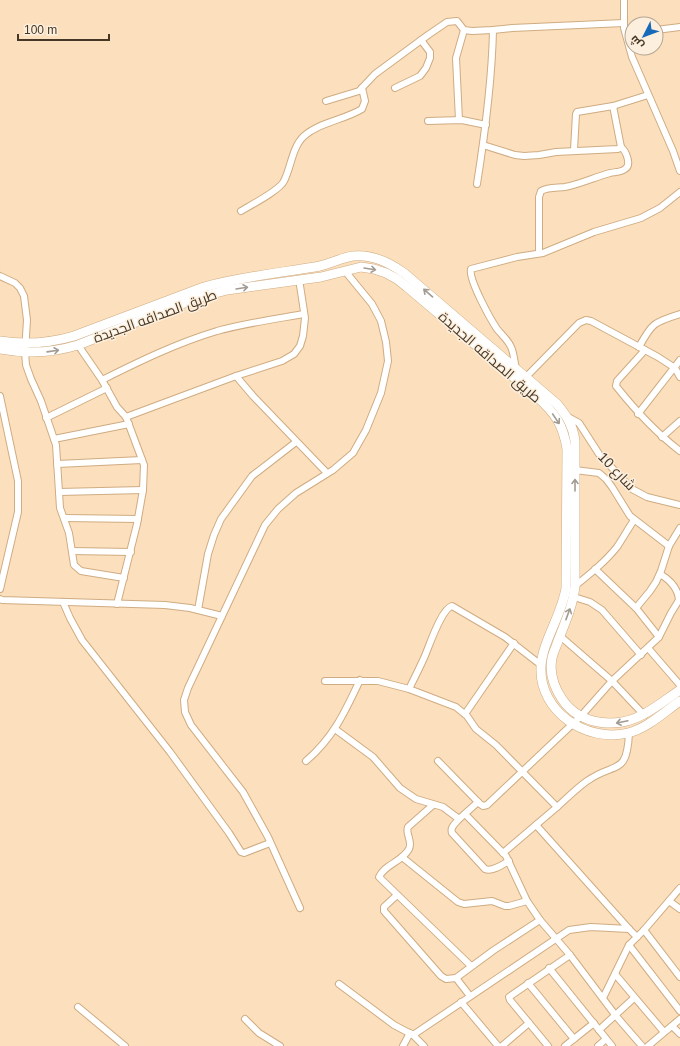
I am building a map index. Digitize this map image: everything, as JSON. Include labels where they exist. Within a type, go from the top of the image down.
[{"type":"street","points":[[624,0],[624,16]]},
{"type":"street","points":[[326,101],[359,91],[375,74],[421,40],[452,20],[457,21],[464,30],[472,31],[624,24]]},
{"type":"street","points":[[664,29],[680,27]]},
{"type":"street","points":[[459,120],[456,58],[464,30]]},
{"type":"street","points":[[477,184],[486,125],[493,61],[494,30]]},
{"type":"street","points":[[395,88],[420,76],[426,68],[430,58],[430,52],[421,40]]},
{"type":"street","points":[[632,56],[673,151],[680,171]]},
{"type":"street","points":[[241,211],[283,184],[296,150],[303,137],[311,130],[362,109],[365,100],[362,88]]},
{"type":"street","points":[[574,150],[577,112],[613,106],[648,95]]},
{"type":"street","points":[[539,253],[539,197],[541,191],[544,189],[566,187],[609,173],[624,170],[627,167],[628,163],[626,153],[621,147],[613,106]]},
{"type":"street","points":[[428,121],[459,120],[486,125]]},
{"type":"street","points":[[483,146],[524,156],[574,150],[613,150],[621,147]]},
{"type":"street","points":[[516,368],[512,347],[497,328],[485,309],[470,271],[509,259],[563,246],[594,232],[641,218],[660,208],[680,192]]},
{"type":"street","name":"طريق الصداقه الجديدة","points":[[298,275],[353,256],[385,262],[404,273],[516,368],[524,380],[559,421],[565,434],[567,449],[566,588],[547,656],[557,692],[572,710],[581,716],[596,722],[611,724],[644,715],[680,690]]},
{"type":"street","points":[[300,908],[270,843],[243,792],[191,725],[185,712],[184,700],[188,688],[265,525],[278,509],[296,493],[327,473],[353,452],[366,430],[381,393],[388,360],[386,342],[381,321],[372,304],[337,261]]},
{"type":"street","name":"طريق الصداقه الجديدة","points":[[0,349],[25,352],[52,351],[204,287],[223,282],[298,275],[321,277],[361,267],[386,273],[397,279],[524,380],[557,404],[568,417],[574,434],[575,586],[574,597],[560,636],[541,665],[543,682],[547,695],[554,706],[562,716],[586,731],[614,735],[629,733],[649,724],[680,701]]},
{"type":"street","points":[[126,417],[236,376],[282,361],[294,354],[300,346],[303,336],[304,314],[298,275]]},
{"type":"street","points":[[0,276],[20,288],[24,296],[27,320],[25,352],[26,365],[41,401],[56,445],[60,508],[69,533],[74,565],[81,571],[124,578]]},
{"type":"street","points":[[102,380],[145,358],[217,331],[246,324],[304,314]]},
{"type":"street","points":[[639,347],[648,330],[654,324],[664,318],[680,314]]},
{"type":"street","points":[[524,380],[579,323],[586,320],[591,321],[658,357],[674,368],[680,377]]},
{"type":"street","name":"طريق الصداقه الجديدة","points":[[0,341],[26,343],[76,341]]},
{"type":"street","points":[[76,341],[107,388],[117,407],[126,417],[144,465],[143,490],[138,519],[117,604]]},
{"type":"street","points":[[645,350],[616,381],[616,386],[638,414],[680,451]]},
{"type":"street","points":[[638,414],[680,360]]},
{"type":"street","points":[[236,376],[296,442],[327,473]]},
{"type":"street","points":[[46,418],[107,388]]},
{"type":"street","points":[[0,396],[2,413],[18,481],[18,512],[0,589]]},
{"type":"street","name":"شارع 10","points":[[568,417],[579,423],[599,454],[632,489],[647,497],[680,505]]},
{"type":"street","points":[[662,436],[680,421]]},
{"type":"street","points":[[54,439],[129,424]]},
{"type":"street","points":[[198,610],[208,554],[221,519],[252,476],[296,442]]},
{"type":"street","points":[[57,464],[142,460]]},
{"type":"street","points":[[575,470],[599,473],[612,487],[626,511],[634,520],[669,546]]},
{"type":"street","points":[[59,492],[143,490]]},
{"type":"street","points":[[64,518],[138,519]]},
{"type":"street","points":[[575,586],[595,570],[617,546],[634,520]]},
{"type":"street","points":[[636,608],[650,591],[660,574],[669,546],[680,529]]},
{"type":"street","points":[[72,551],[131,552]]},
{"type":"street","points":[[595,570],[636,608],[659,637]]},
{"type":"street","points":[[438,761],[478,802],[483,806],[487,805],[573,724],[612,680],[659,637],[679,600],[679,596],[672,583],[660,574]]},
{"type":"street","points":[[574,597],[590,602],[599,608],[641,655]]},
{"type":"street","points":[[0,599],[165,605],[198,610],[222,616]]},
{"type":"street","points":[[63,602],[82,640],[170,752],[229,833],[241,852],[244,853],[270,843]]},
{"type":"street","points":[[409,689],[424,659],[434,632],[449,607],[455,607],[505,637],[541,665]]},
{"type":"street","points":[[560,636],[612,680],[644,715],[649,724]]},
{"type":"street","points":[[465,714],[514,643]]},
{"type":"street","points":[[648,648],[680,685]]},
{"type":"street","points":[[306,761],[326,741],[335,729],[360,680]]},
{"type":"street","points":[[326,681],[378,681],[409,689],[456,707],[465,714],[476,729],[496,745],[523,771],[557,807]]},
{"type":"street","points":[[335,729],[373,756],[400,788],[416,799],[443,807],[458,819]]},
{"type":"street","points":[[503,853],[587,780],[617,768],[622,764],[628,750],[629,733]]},
{"type":"street","points":[[478,802],[458,819],[452,827],[452,833],[485,869],[492,869],[509,862]]},
{"type":"street","points":[[433,805],[406,830],[410,844],[402,858],[382,872],[379,877],[471,966]]},
{"type":"street","points":[[464,814],[503,853],[509,862],[527,901],[540,920],[570,954],[616,1016],[642,1046]]},
{"type":"street","points":[[536,825],[629,929],[638,937]]},
{"type":"street","points":[[402,858],[458,902],[464,904],[492,901],[509,906],[527,901]]},
{"type":"street","points":[[603,998],[629,945],[638,937],[680,888]]},
{"type":"street","points":[[397,895],[384,907],[384,911],[441,976],[446,979],[456,978],[471,966],[540,920]]},
{"type":"street","points":[[669,901],[680,909]]},
{"type":"street","points":[[402,1046],[412,1034],[569,930],[580,928],[629,929]]},
{"type":"street","points":[[644,930],[680,977]]},
{"type":"street","points":[[629,945],[680,1011]]},
{"type":"street","points":[[548,1046],[509,998],[511,995],[570,954]]},
{"type":"street","points":[[549,968],[612,1046]]},
{"type":"street","points":[[615,974],[664,1032]]},
{"type":"street","points":[[456,978],[470,996]]},
{"type":"street","points":[[528,983],[574,1039]]},
{"type":"street","points":[[339,984],[394,1025],[412,1034],[424,1046]]},
{"type":"street","points":[[599,1030],[634,998]]},
{"type":"street","points":[[461,1002],[498,1046]]},
{"type":"street","points":[[78,1007],[125,1046]]},
{"type":"street","points":[[245,1019],[259,1033],[280,1046]]},
{"type":"street","points":[[648,1046],[680,1019]]},
{"type":"street","points":[[502,1046],[529,1023]]},
{"type":"street","points":[[565,1046],[594,1023]]},
{"type":"street","points":[[672,1026],[680,1034]]},
{"type":"street","points":[[598,1046],[606,1039]]}]
